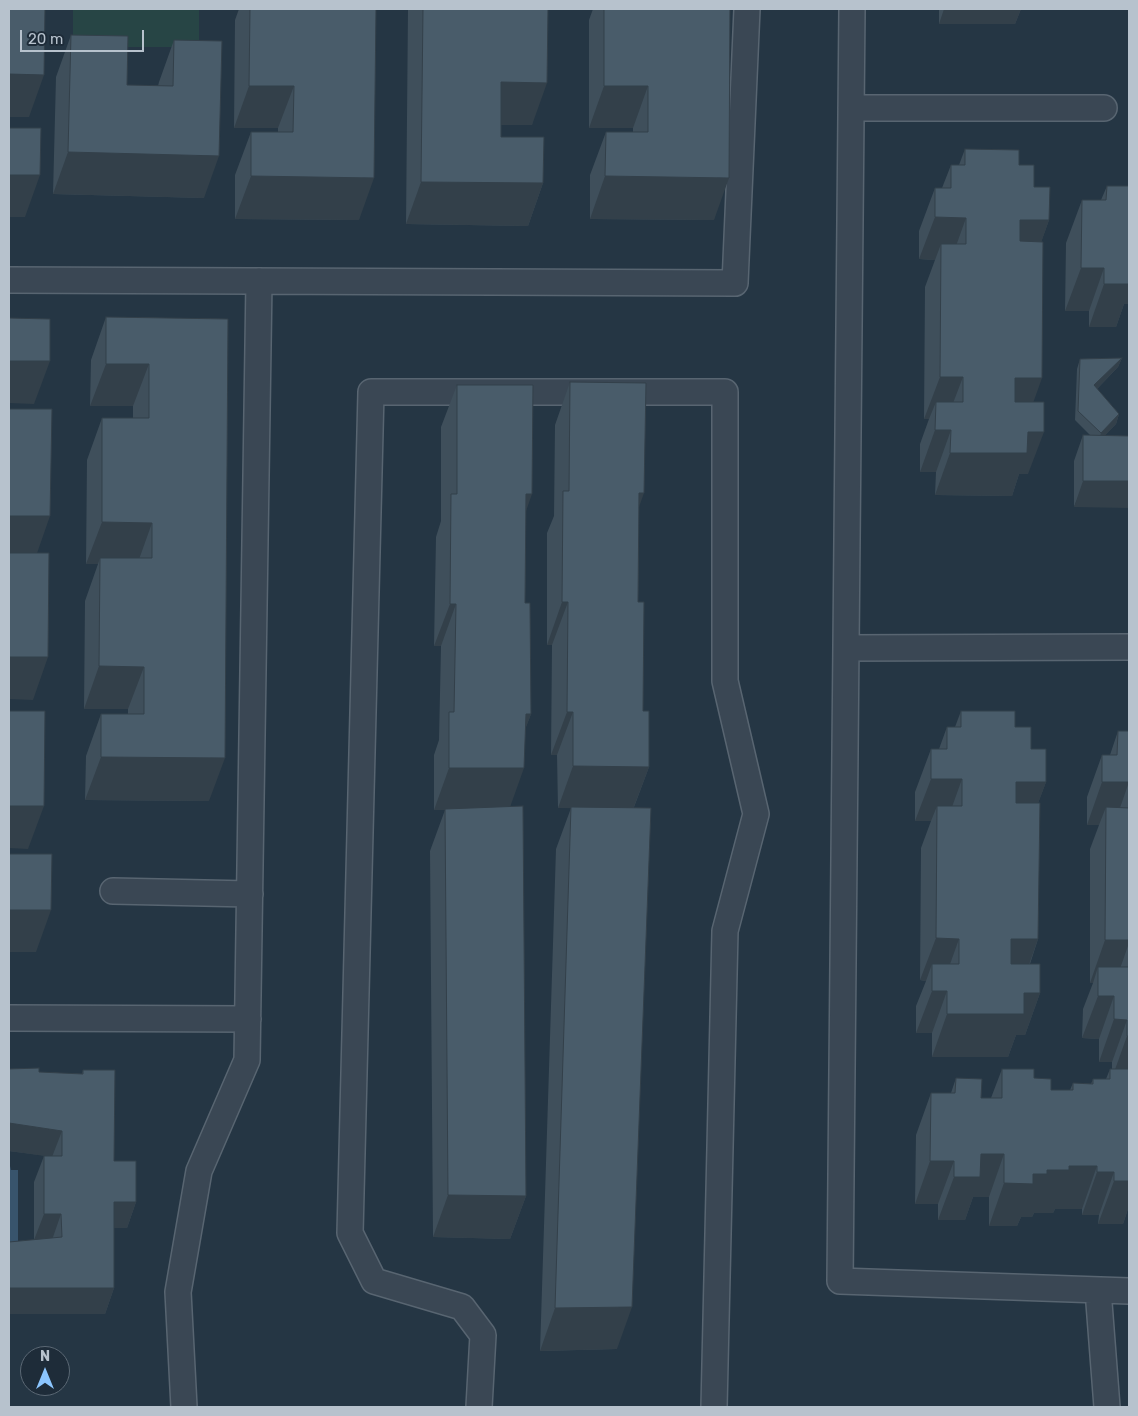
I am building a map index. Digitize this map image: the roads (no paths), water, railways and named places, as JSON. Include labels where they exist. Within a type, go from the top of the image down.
[{"type":"lane","points":[[9,280],[735,283],[747,9]]},
{"type":"lane","points":[[852,9],[840,1281],[1129,1291]]},
{"type":"lane","points":[[851,108],[1104,108]]},
{"type":"lane","points":[[184,1407],[178,1292],[199,1171],[247,1060],[259,281]]},
{"type":"lane","points":[[479,1407],[483,1335],[462,1307],[374,1281],[350,1232],[371,392],[725,392],[725,681],[756,814],[725,931],[714,1407]]},
{"type":"lane","points":[[846,648],[1129,646]]},
{"type":"lane","points":[[113,890],[250,894]]},
{"type":"lane","points":[[9,1018],[248,1019]]},
{"type":"lane","points":[[1098,1290],[1107,1407]]},
{"type":"water","points":[[9,1162],[11,1170],[18,1170],[18,1245],[9,1249]]}]
